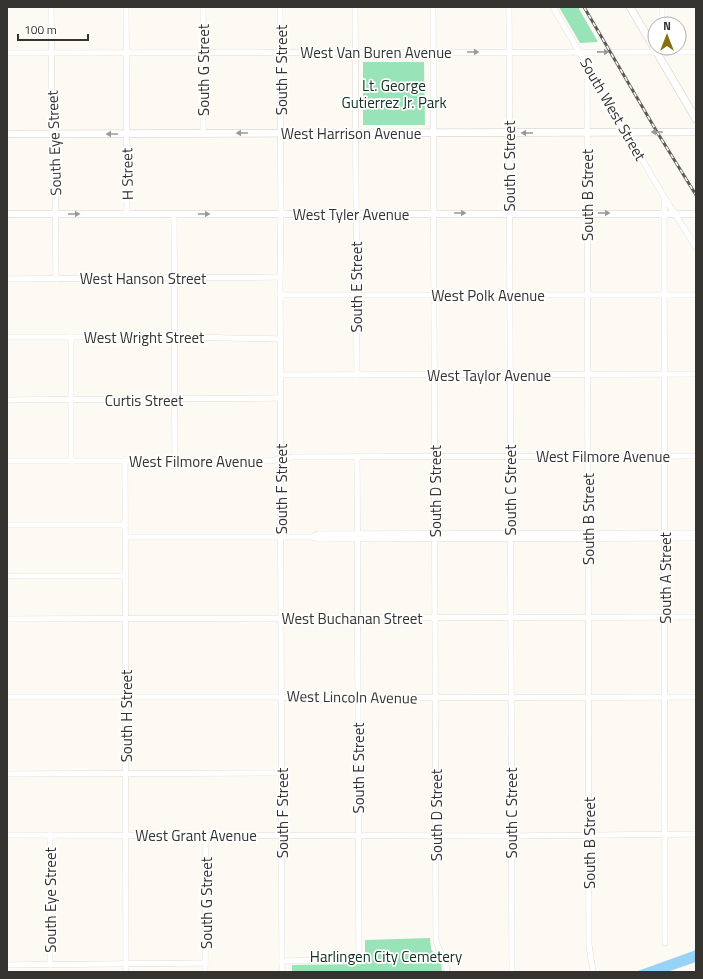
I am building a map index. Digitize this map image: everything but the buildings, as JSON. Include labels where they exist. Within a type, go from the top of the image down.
[{"type":"main road","points":[[630,7],[647,33]]},
{"type":"main road","points":[[661,56],[696,119]]},
{"type":"main road","name":"West Harrison Avenue","points":[[7,134],[696,132]]},
{"type":"main road","name":"West Tyler Avenue","points":[[7,214],[696,214]]},
{"type":"street","name":"South Eye Street","points":[[52,7],[52,121],[55,141],[56,279]]},
{"type":"street","points":[[126,7],[126,134]]},
{"type":"street","name":"South G Street","points":[[203,7],[203,133]]},
{"type":"street","name":"South F Street","points":[[280,7],[282,972]]},
{"type":"street","name":"South E Street","points":[[355,7],[357,375]]},
{"type":"street","name":"South D Street","points":[[433,7],[436,940],[448,972]]},
{"type":"street","name":"South C Street","points":[[509,7],[512,972]]},
{"type":"street","name":"South West Street","points":[[553,7],[664,197],[664,213]]},
{"type":"street","name":"West Van Buren Avenue","points":[[7,53],[355,53],[647,50]]},
{"type":"street","name":"South B Street","points":[[587,66],[588,698],[590,945],[593,972]]},
{"type":"street","name":"H Street","points":[[126,134],[127,214]]},
{"type":"street","points":[[664,197],[673,213],[696,246]]},
{"type":"street","name":"South A Street","points":[[664,213],[665,943]]},
{"type":"street","points":[[174,214],[175,460]]},
{"type":"street","name":"West Hanson Street","points":[[7,279],[280,277]]},
{"type":"street","name":"West Polk Avenue","points":[[280,295],[696,295]]},
{"type":"street","name":"West Wright Street","points":[[7,337],[175,337],[280,339]]},
{"type":"street","points":[[71,337],[72,461]]},
{"type":"street","name":"West Taylor Avenue","points":[[281,375],[696,374]]},
{"type":"street","name":"Curtis Street","points":[[7,400],[175,400],[281,398]]},
{"type":"street","name":"South E Street","points":[[282,961],[359,960],[357,456]]},
{"type":"street","name":"West Filmore Avenue","points":[[7,461],[270,461],[281,458],[357,456],[696,456]]},
{"type":"street","name":"South H Street","points":[[125,461],[126,972]]},
{"type":"street","points":[[7,525],[125,525]]},
{"type":"street","points":[[126,537],[313,537],[318,539],[435,536],[664,535],[696,532]]},
{"type":"street","points":[[664,535],[696,538]]},
{"type":"street","points":[[7,576],[126,576]]},
{"type":"street","name":"West Buchanan Street","points":[[7,620],[696,617]]},
{"type":"street","name":"West Lincoln Avenue","points":[[7,697],[281,696],[289,698],[357,699],[696,697]]},
{"type":"street","points":[[7,774],[282,773]]},
{"type":"street","name":"West Grant Avenue","points":[[7,835],[512,836],[696,834]]},
{"type":"street","name":"South Eye Street","points":[[50,835],[50,965]]},
{"type":"street","name":"South G Street","points":[[205,972],[206,835]]},
{"type":"street","points":[[7,965],[205,963]]},
{"type":"green space","points":[[559,7],[578,7],[598,42],[580,43]]},
{"type":"green space","name":"Lt. George Gutierrez Jr. Park","points":[[363,62],[424,62],[425,125],[363,125]]},
{"type":"green space","name":"Harlingen City Cemetery","points":[[430,938],[431,949],[441,963],[442,972],[292,972],[292,965],[365,964],[365,940]]},
{"type":"water","points":[[696,950],[696,962],[667,972],[635,972]]},
{"type":"railway","points":[[584,7],[657,132],[696,195]]}]
